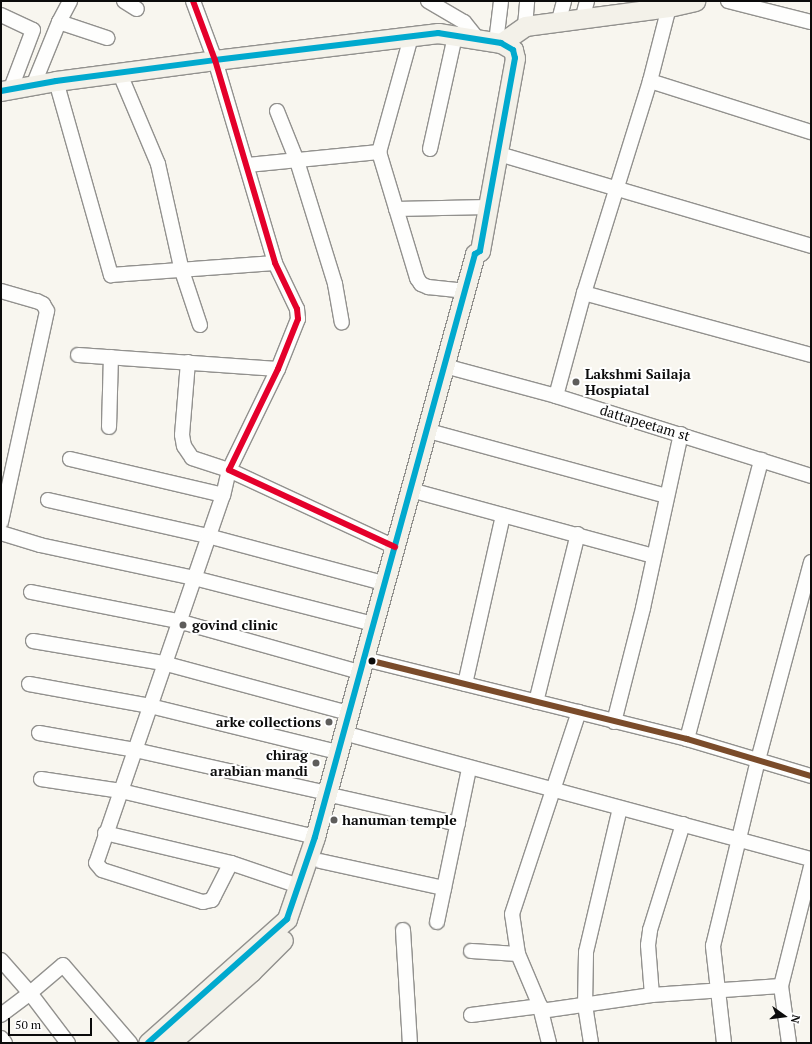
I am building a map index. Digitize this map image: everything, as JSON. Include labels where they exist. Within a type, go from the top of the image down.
[{"type":"main road","points":[[3,92],[56,81],[120,74],[215,60],[438,34],[498,39],[525,26],[559,20],[585,9],[669,7],[695,1]]},
{"type":"main road","points":[[170,1043],[251,972],[284,939],[302,910],[320,861],[337,752],[348,713],[368,659],[436,433],[464,291],[475,254],[480,251],[499,154],[515,58],[513,50],[498,39]]},
{"type":"main road","points":[[148,1043],[287,919],[351,736],[368,659],[373,624],[384,583],[484,255],[480,251]]},
{"type":"street","points":[[33,86],[59,22],[70,1]]},
{"type":"street","points":[[124,1],[137,9]]},
{"type":"street","points":[[193,1],[215,60],[275,263],[296,309],[298,319],[278,369],[229,470],[223,495],[163,663],[150,706],[96,860],[102,870],[203,902],[214,896],[231,863]]},
{"type":"street","points":[[428,1],[464,22],[476,38]]},
{"type":"street","points":[[494,1],[494,25],[498,39]]},
{"type":"street","points":[[498,39],[501,1]]},
{"type":"street","points":[[525,26],[527,1]]},
{"type":"street","points":[[559,20],[564,1]]},
{"type":"street","points":[[728,1],[811,22]]},
{"type":"street","points":[[556,396],[584,293],[650,81],[669,7]]},
{"type":"street","points":[[1,15],[33,30],[3,92]]},
{"type":"street","points":[[59,22],[107,38]]},
{"type":"street","points":[[430,149],[455,36]]},
{"type":"street","points":[[411,38],[379,152],[417,278],[421,284],[464,291]]},
{"type":"street","points":[[120,74],[158,164],[182,271],[200,325]]},
{"type":"street","points":[[56,81],[111,275],[275,263]]},
{"type":"street","points":[[650,81],[811,132]]},
{"type":"street","points":[[277,111],[297,161],[335,284],[342,322]]},
{"type":"street","points":[[246,165],[379,152]]},
{"type":"street","points":[[499,154],[811,246]]},
{"type":"street","points":[[396,209],[488,207]]},
{"type":"street","points":[[1,291],[37,301],[43,304],[47,311],[1,522]]},
{"type":"street","points":[[584,293],[811,355]]},
{"type":"street","points":[[78,355],[278,369]]},
{"type":"street","points":[[109,427],[111,357]]},
{"type":"street","points":[[188,362],[182,435],[184,446],[192,458],[229,470],[395,547]]},
{"type":"street","name":"dattapeetam st","points":[[449,368],[556,396],[811,476]]},
{"type":"street","points":[[436,433],[667,496]]},
{"type":"street","points":[[614,722],[643,608],[653,556],[681,434]]},
{"type":"street","points":[[70,459],[223,495]]},
{"type":"street","points":[[687,739],[761,460]]},
{"type":"street","points":[[418,492],[503,516],[578,534],[653,556]]},
{"type":"street","points":[[48,500],[208,536],[384,583]]},
{"type":"street","points":[[465,684],[503,516]]},
{"type":"street","points":[[1,533],[40,545],[194,578],[373,624]]},
{"type":"street","points":[[536,702],[578,534]]},
{"type":"street","points":[[724,1043],[713,946],[758,760],[811,562]]},
{"type":"street","points":[[31,592],[368,659],[614,722],[687,739],[811,776]]},
{"type":"street","points":[[33,641],[163,663],[348,713]]},
{"type":"street","points":[[29,684],[150,706],[337,752]]},
{"type":"street","points":[[549,1043],[540,1009],[518,954],[512,914],[579,712]]},
{"type":"street","points":[[39,733],[135,750],[458,824]]},
{"type":"street","points":[[351,736],[469,769],[683,824],[811,859]]},
{"type":"street","points":[[437,922],[469,769]]},
{"type":"street","points":[[42,779],[121,791],[315,837]]},
{"type":"street","points":[[591,1043],[585,1006],[586,952],[620,808]]},
{"type":"street","points":[[652,995],[648,945],[650,930],[683,824]]},
{"type":"street","points":[[105,833],[231,863],[299,886]]},
{"type":"street","points":[[320,861],[444,888]]},
{"type":"street","points":[[789,1043],[782,986],[811,867]]},
{"type":"street","points":[[403,930],[410,1043]]},
{"type":"street","points":[[471,951],[518,954]]},
{"type":"street","points":[[1,960],[30,992],[68,1043]]},
{"type":"street","points":[[1,1015],[63,965],[130,1043]]},
{"type":"street","points":[[471,1015],[585,1006],[652,995],[782,986]]},
{"type":"street","points":[[1,1038],[5,1043]]},
{"type":"transit line","points":[[193,1],[215,60],[275,263],[297,309],[298,319],[278,369],[229,470],[395,547]]},
{"type":"transit line","points":[[1,91],[56,81],[438,33],[501,43],[513,50],[515,58],[480,251],[475,254],[315,837],[287,919],[148,1043]]},
{"type":"transit line","points":[[372,661],[687,739],[811,776]]},
{"type":"place","name":"Lakshmi Sailaja Hospiatal","points":[[576,382]]},
{"type":"place","name":"govind clinic","points":[[183,625]]},
{"type":"place","name":"arke collections","points":[[329,722]]},
{"type":"place","name":"chirag arabian mandi","points":[[316,763]]},
{"type":"place","name":"hanuman temple","points":[[334,820]]}]
